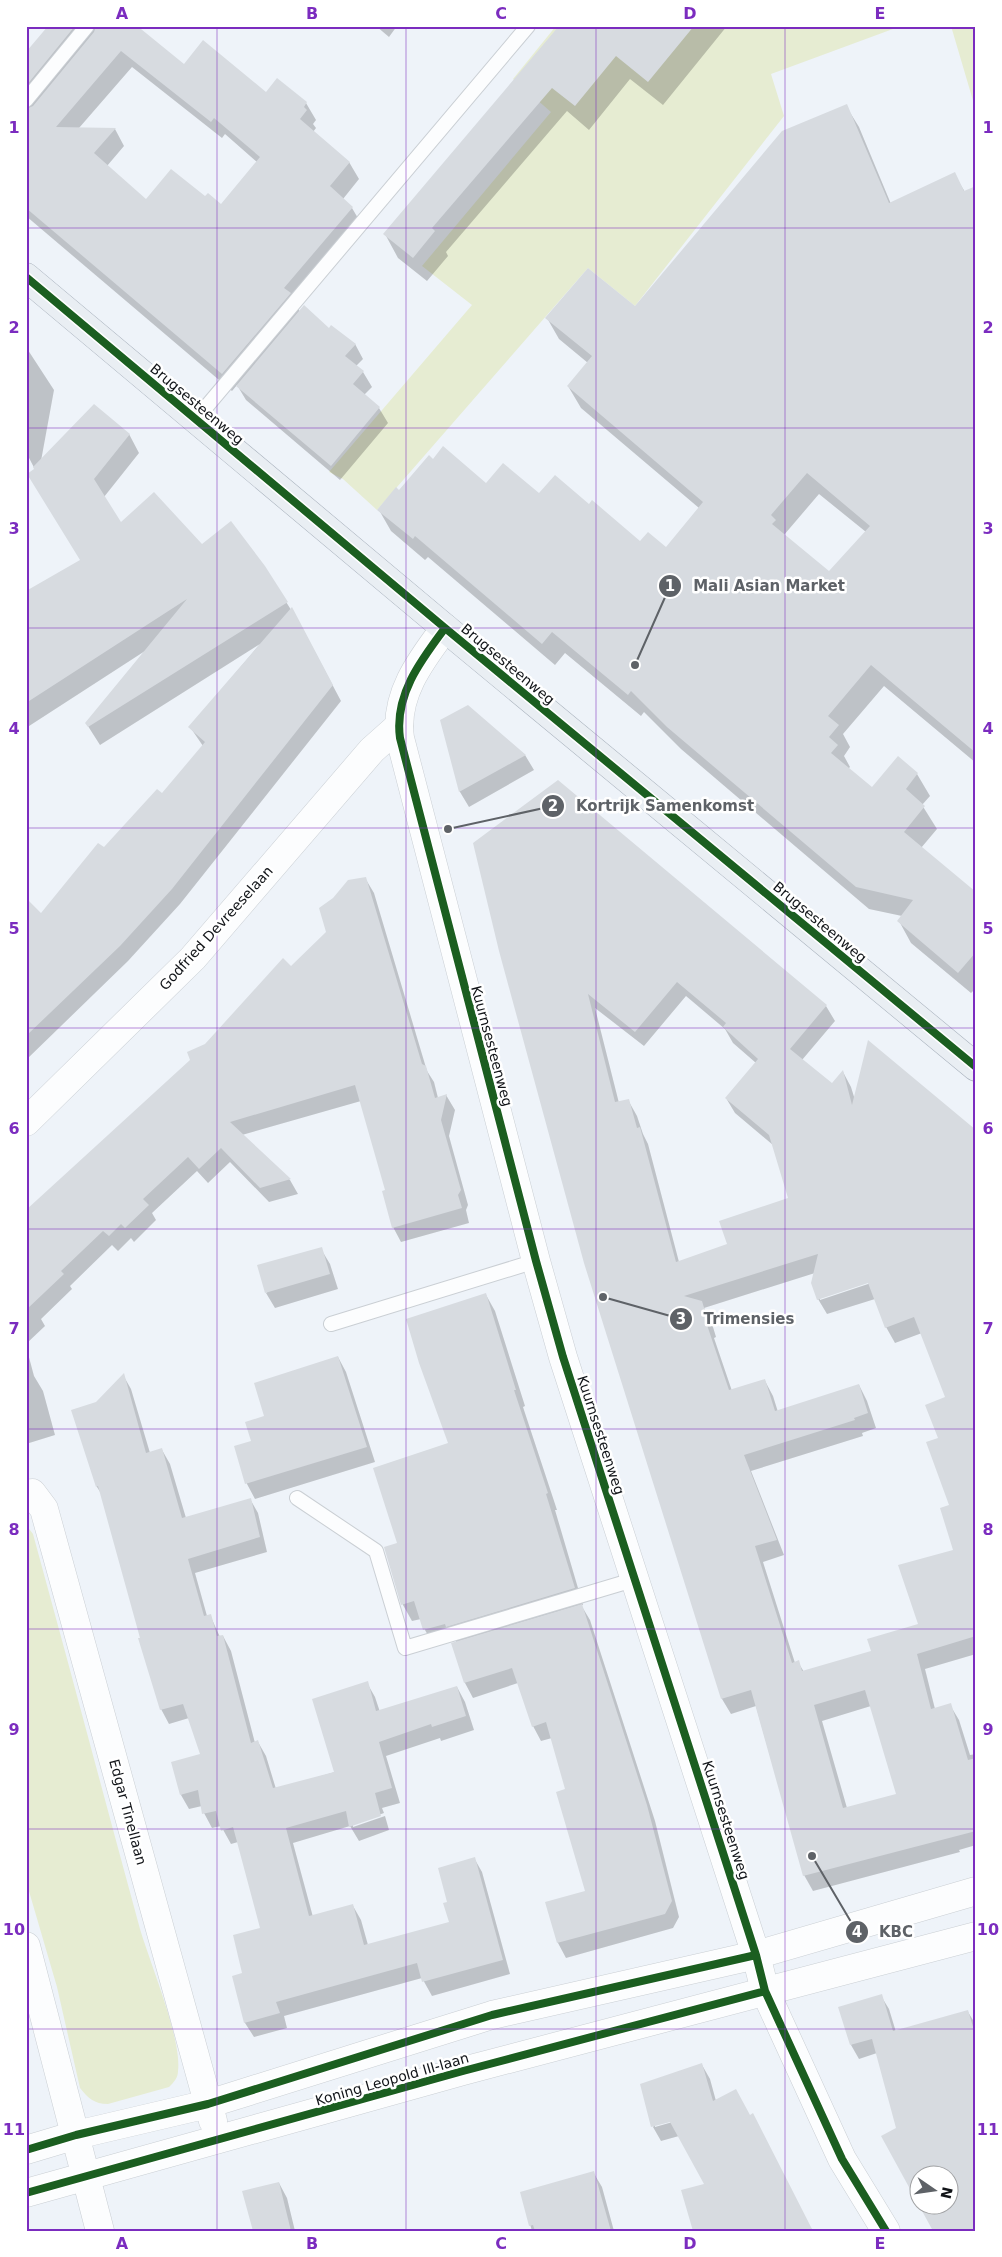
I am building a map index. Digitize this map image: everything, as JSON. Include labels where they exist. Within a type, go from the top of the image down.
[{"type":"main road","name":"Brugsesteenweg","points":[[26,277],[445,628],[976,1067]]},
{"type":"street","name":"Kuurnsesteenweg","points":[[445,628],[426,653],[411,678],[400,712],[399,726],[410,780],[536,1262],[563,1357],[756,1955],[765,1991],[842,2159],[886,2231]]},
{"type":"street","name":"Godfried Devreeselaan","points":[[26,1122],[193,958],[372,750],[399,726]]},
{"type":"street","name":"Edgar Tinellaan","points":[[26,1494],[32,1493],[44,1509],[218,2140]]},
{"type":"street","points":[[26,2150],[76,2135],[208,2104],[492,2015],[756,1955],[976,1891]]},
{"type":"street","name":"Koning Leopold III-laan","points":[[26,2193],[464,2072],[976,1936]]},
{"type":"street","points":[[26,1946],[100,2231]]},
{"type":"lane","points":[[26,100],[87,26]]},
{"type":"lane","points":[[196,419],[528,26]]},
{"type":"lane","points":[[331,1324],[536,1262]]},
{"type":"lane","points":[[297,1498],[376,1551],[405,1648],[634,1580]]},
{"type":"green space","points":[[556,26],[901,26],[771,74],[784,116],[635,306],[588,268],[377,510],[343,479],[329,472],[472,305],[422,266],[551,112],[513,79]]},
{"type":"green space","points":[[951,26],[976,26],[974,104]]},
{"type":"green space","points":[[26,1525],[33,1534],[140,1929],[170,2021],[178,2057],[177,2076],[169,2087],[108,2104],[92,2100],[80,2088],[57,1987],[26,1881]]},
{"type":"building","points":[[48,26],[75,26],[26,86],[26,52]]},
{"type":"building","points":[[96,26],[143,26],[141,29],[184,64],[203,40],[266,92],[277,78],[307,102],[304,107],[307,110],[300,119],[350,162],[330,186],[353,207],[284,288],[291,293],[222,374],[26,208],[26,109],[33,106],[94,32]],"holes":[[[121,51],[211,122],[214,118],[260,157],[221,204],[208,193],[205,196],[171,169],[146,199],[94,153],[116,128],[56,127]]]},
{"type":"building","points":[[559,26],[694,26],[648,82],[616,56],[575,106],[552,88],[432,228],[435,231],[413,258],[383,234]]},
{"type":"building","points":[[847,104],[889,203],[955,172],[964,191],[976,186],[976,753],[871,665],[828,716],[839,725],[829,737],[838,745],[831,753],[872,787],[898,756],[918,773],[906,789],[925,806],[904,832],[976,892],[976,952],[958,973],[897,921],[913,900],[856,887],[667,727],[631,691],[628,695],[552,632],[542,644],[415,536],[413,539],[377,510],[396,487],[399,490],[429,455],[433,459],[443,446],[486,483],[503,463],[539,493],[555,475],[589,504],[592,500],[640,541],[648,532],[666,547],[703,502],[567,386],[592,356],[545,318],[588,268],[635,306],[782,131]],"holes":[[[807,473],[870,526],[829,571],[772,524],[776,520],[771,515]]]},
{"type":"building","points":[[304,305],[329,328],[331,325],[356,344],[345,356],[364,371],[353,384],[380,407],[331,466],[236,386]]},
{"type":"building","points":[[94,404],[130,434],[94,479],[121,522],[154,492],[202,544],[231,521],[265,566],[288,602],[88,727],[85,723],[187,599],[26,703],[26,591],[80,560],[27,474],[34,469],[33,467]]},
{"type":"building","points":[[292,607],[333,685],[172,889],[120,946],[26,1036],[26,898],[41,913],[98,843],[104,847],[157,789],[162,793],[205,742],[188,727]]},
{"type":"building","points":[[468,705],[526,755],[459,792],[440,720]]},
{"type":"building","points":[[558,780],[827,1005],[790,1049],[832,1083],[843,1070],[852,1105],[868,1040],[976,1130],[976,1636],[917,1654],[931,1709],[951,1703],[968,1760],[976,1758],[976,1831],[803,1876],[751,1690],[721,1699],[584,1263],[499,951],[473,843]],"holes":[[[677,982],[726,1023],[723,1027],[758,1059],[725,1098],[769,1135],[788,1198],[719,1221],[727,1244],[676,1262],[640,1127],[637,1128],[629,1099],[615,1102],[588,994],[635,1032]],[[818,1254],[811,1283],[817,1300],[868,1283],[885,1328],[914,1317],[945,1397],[925,1405],[938,1438],[926,1442],[949,1505],[940,1508],[953,1550],[898,1565],[918,1624],[867,1639],[871,1651],[802,1671],[799,1660],[792,1663],[755,1546],[777,1540],[744,1455],[855,1420],[854,1418],[868,1413],[859,1384],[775,1411],[765,1379],[729,1390],[706,1322],[708,1321],[702,1301],[684,1296]],[[865,1690],[896,1794],[843,1808],[814,1705]]]},
{"type":"building","points":[[366,877],[422,1064],[426,1066],[435,1098],[447,1094],[441,1120],[461,1190],[458,1195],[462,1208],[392,1228],[382,1191],[385,1190],[355,1085],[230,1122],[291,1179],[260,1188],[221,1148],[199,1169],[188,1157],[143,1199],[149,1205],[125,1228],[121,1224],[109,1236],[103,1231],[61,1271],[64,1274],[26,1310],[26,1210],[190,1060],[187,1052],[205,1044],[283,958],[291,966],[326,932],[319,908],[333,898],[348,880]]},
{"type":"building","points":[[322,1247],[330,1274],[265,1293],[257,1265]]},
{"type":"building","points":[[486,1293],[516,1390],[514,1390],[548,1493],[546,1494],[575,1588],[446,1627],[445,1624],[423,1630],[414,1601],[401,1605],[384,1547],[397,1543],[373,1468],[448,1443],[419,1363],[406,1319]]},
{"type":"building","points":[[338,1356],[367,1447],[245,1484],[234,1446],[251,1441],[245,1422],[264,1416],[254,1383]]},
{"type":"building","points":[[124,1373],[146,1453],[162,1448],[182,1518],[251,1498],[260,1537],[188,1559],[204,1616],[211,1614],[217,1636],[223,1635],[251,1743],[258,1740],[273,1788],[334,1772],[312,1699],[368,1681],[376,1711],[457,1686],[466,1716],[432,1727],[431,1724],[379,1742],[392,1788],[375,1793],[381,1816],[349,1827],[346,1811],[286,1828],[309,1916],[353,1904],[364,1945],[449,1922],[443,1903],[447,1902],[438,1868],[475,1857],[503,1960],[422,1982],[417,1963],[276,2002],[280,2013],[244,2023],[232,1976],[242,1973],[233,1935],[260,1928],[233,1827],[221,1831],[216,1811],[202,1814],[198,1790],[180,1795],[171,1762],[200,1754],[183,1704],[160,1710],[138,1638],[140,1638],[98,1486],[96,1487],[71,1410],[96,1402]]},
{"type":"building","points":[[582,1604],[647,1805],[672,1901],[665,1914],[557,1943],[545,1902],[585,1891],[556,1792],[565,1789],[546,1722],[532,1727],[512,1668],[464,1683],[451,1643]]},
{"type":"building","points":[[882,1994],[893,2031],[968,2010],[976,2037],[976,2231],[933,2231],[924,2214],[960,2214],[960,2164],[910,2164],[910,2189],[881,2136],[896,2128],[872,2039],[850,2045],[838,2007]]},
{"type":"building","points":[[702,2063],[713,2101],[736,2089],[750,2115],[753,2113],[813,2231],[693,2231],[681,2190],[704,2184],[670,2122],[651,2127],[640,2084]]},
{"type":"building","points":[[594,2171],[611,2231],[535,2231],[533,2225],[529,2226],[520,2192]]},
{"type":"building","points":[[279,2182],[291,2231],[253,2231],[242,2191]]},
{"type":"cycle path","points":[[26,277],[445,628],[976,1067]]},
{"type":"cycle path","points":[[445,628],[427,653],[405,693],[399,722],[400,738],[536,1261],[563,1357],[756,1955],[765,1991],[842,2159],[886,2231]]},
{"type":"cycle path","points":[[26,2150],[76,2135],[208,2104],[492,2015],[756,1955]]},
{"type":"cycle path","points":[[26,2193],[463,2071],[765,1991]]},
{"type":"place","name":"Mali Asian Market","points":[[635,665]]},
{"type":"place","name":"Kortrijk Samenkomst","points":[[448,829]]},
{"type":"place","name":"Trimensies","points":[[603,1297]]},
{"type":"place","name":"KBC","points":[[812,1856]]}]
